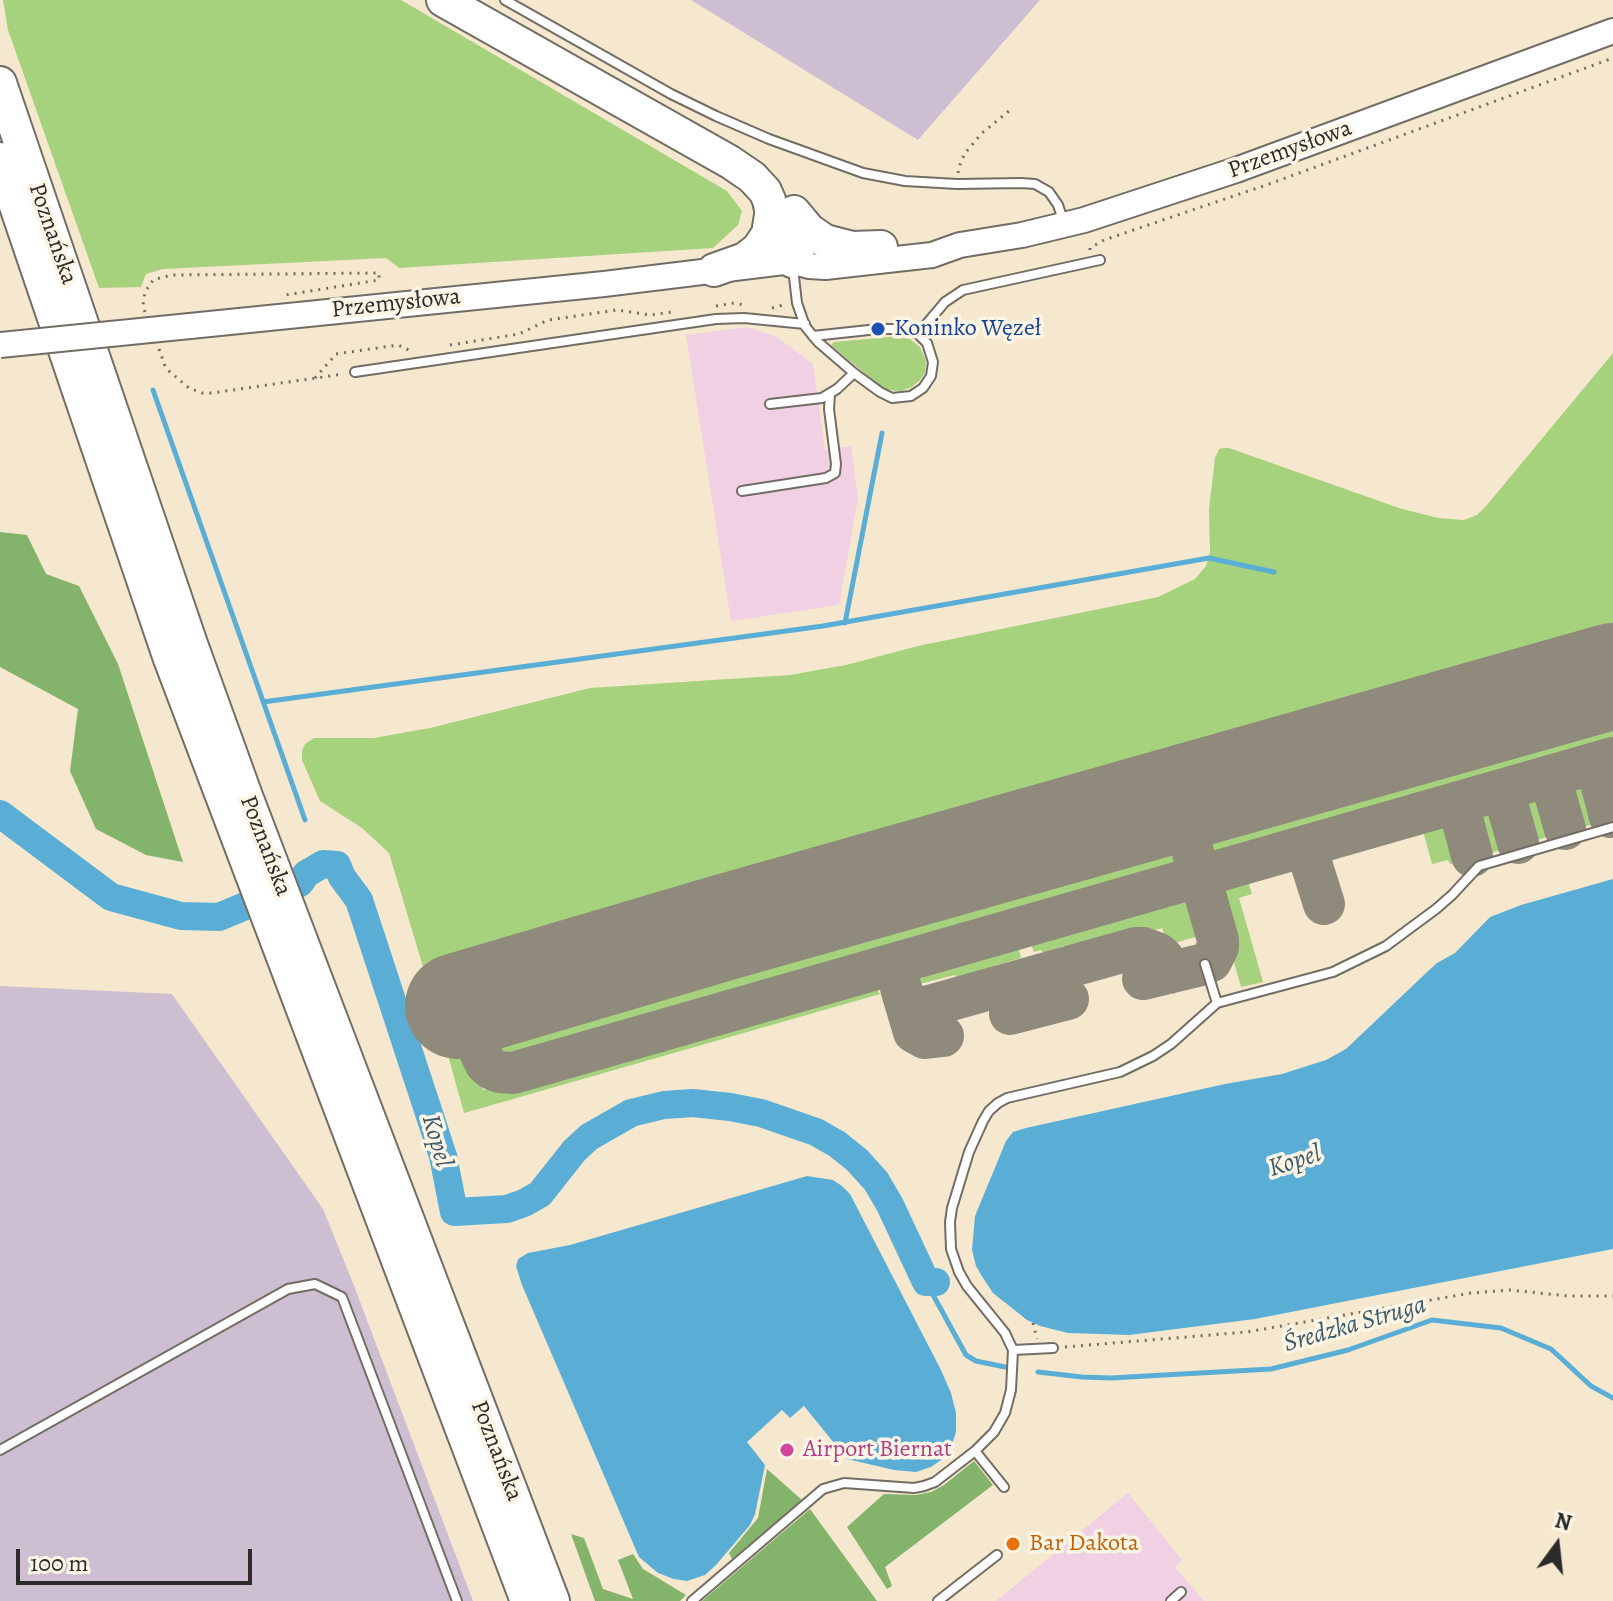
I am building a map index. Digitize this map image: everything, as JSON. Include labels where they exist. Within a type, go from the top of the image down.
[{"type":"highway","points":[[443,0],[730,162],[752,177],[784,215],[825,241],[852,248],[881,247]]},
{"type":"highway","points":[[0,56],[12,117]]},
{"type":"highway","name":"Poznańska","points":[[0,83],[191,644],[262,869],[527,1601]]},
{"type":"highway","name":"Poznańska","points":[[0,159],[169,656],[262,869]]},
{"type":"highway","points":[[784,215],[779,248],[792,261]]},
{"type":"highway","points":[[714,270],[745,259],[758,249],[784,215]]},
{"type":"highway","name":"Poznańska","points":[[288,940],[553,1601]]},
{"type":"street","name":"Przemysłowa","points":[[792,261],[825,267],[932,255],[960,245],[1064,225],[1236,170],[1613,31]]},
{"type":"street","name":"Przemysłowa","points":[[0,345],[604,284],[792,261],[822,251],[960,245]]},
{"type":"lane","points":[[505,0],[683,100],[769,139],[863,173],[905,181],[1035,184],[1054,198],[1064,225]]},
{"type":"lane","points":[[792,261],[797,303],[805,324],[813,336],[854,373],[892,398],[917,392],[931,376],[933,362],[927,343],[918,334],[894,329],[813,336]]},
{"type":"lane","points":[[918,334],[945,302],[963,290],[1096,261]]},
{"type":"lane","points":[[355,372],[716,319],[805,324]]},
{"type":"lane","points":[[770,404],[817,399],[830,394],[854,373]]},
{"type":"lane","points":[[742,491],[826,478],[835,473],[830,394]]},
{"type":"lane","points":[[692,1601],[823,1489],[857,1483],[924,1486],[945,1475],[994,1432],[1005,1413],[1011,1390],[1013,1350],[1005,1333],[959,1272],[951,1249],[950,1222],[969,1152],[983,1121],[998,1103],[1007,1098],[1104,1076],[1137,1065],[1171,1044],[1217,1003],[1333,972],[1386,946],[1436,909],[1479,866],[1613,827]]},
{"type":"lane","points":[[1205,964],[1217,1003]]},
{"type":"lane","points":[[0,1450],[288,1289],[315,1284],[342,1297],[457,1601]]},
{"type":"lane","points":[[1013,1350],[1053,1348]]},
{"type":"lane","points":[[975,1451],[1004,1487]]},
{"type":"lane","points":[[938,1601],[997,1555]]},
{"type":"lane","points":[[1171,1601],[1181,1592]]},
{"type":"path","points":[[1096,261],[1090,248],[1104,240],[1247,193],[1613,58]]},
{"type":"path","points":[[957,184],[966,152],[982,133],[1009,111]]},
{"type":"path","points":[[706,307],[734,303],[748,306]]},
{"type":"path","points":[[763,308],[787,304]]},
{"type":"path","points":[[441,346],[519,334],[548,320],[617,310],[650,315],[678,311]]},
{"type":"path","points":[[315,378],[336,354],[398,345],[410,351]]},
{"type":"path","points":[[1053,1348],[1247,1332],[1471,1293],[1510,1290],[1568,1296],[1613,1296]]},
{"type":"shaded area","points":[[691,0],[1040,0],[918,140]]},
{"type":"shaded area","points":[[747,327],[777,337],[813,364],[825,450],[851,446],[858,499],[839,605],[731,621],[686,335]]},
{"type":"shaded area","points":[[0,986],[172,994],[323,1209],[473,1601],[0,1601]]},
{"type":"shaded area","points":[[1128,1493],[1182,1560],[1175,1567],[1204,1601],[996,1601]]},
{"type":"green space","points":[[3,0],[401,0],[727,191],[742,211],[738,225],[713,248],[399,268],[386,258],[163,269],[146,274],[141,287],[99,288],[8,30]]},
{"type":"green space","points":[[900,336],[920,347],[926,361],[921,379],[901,391],[881,387],[831,345],[834,342]]},
{"type":"green space","points":[[1613,353],[1613,652],[429,987],[389,853],[362,828],[320,801],[302,760],[305,744],[314,738],[374,738],[430,728],[590,688],[790,675],[1158,597],[1195,579],[1206,566],[1210,552],[1209,509],[1215,458],[1219,449],[1223,448],[1399,508],[1438,518],[1464,520],[1477,515],[1487,505]]},
{"type":"green space","points":[[0,532],[27,535],[46,574],[79,586],[118,664],[183,862],[146,855],[96,829],[70,771],[78,709],[0,667]]},
{"type":"green space","points":[[1613,697],[1613,749],[1214,863],[1204,858],[1196,827],[1202,814]]},
{"type":"green space","points":[[1586,775],[1593,779],[1604,821],[1573,830],[1561,788],[1564,782]]},
{"type":"green space","points":[[1540,789],[1546,791],[1558,834],[1527,843],[1514,801],[1518,796]]},
{"type":"green space","points":[[1494,802],[1500,805],[1512,847],[1480,856],[1469,814],[1472,809]]},
{"type":"green space","points":[[1448,816],[1454,819],[1465,860],[1432,864],[1421,823]]},
{"type":"green space","points":[[1164,826],[1177,833],[1186,864],[1181,872],[512,1063],[490,1051],[484,1031],[492,1017]]},
{"type":"green space","points":[[1239,876],[1248,881],[1252,894],[1239,898],[1263,982],[1241,987],[1217,903],[1223,901],[1216,899],[1213,890],[1219,882]]},
{"type":"green space","points":[[1187,890],[1195,895],[1205,927],[1199,936],[1168,945],[1162,928],[1068,956],[1064,946],[1043,953],[1041,950],[1034,952],[1030,943],[1035,934]]},
{"type":"green space","points":[[1010,940],[1018,946],[1021,958],[990,967],[992,977],[921,996],[921,989],[957,979],[955,975],[920,984],[920,965]]},
{"type":"green space","points":[[871,979],[880,994],[464,1113],[441,1030],[466,1037],[483,1090]]},
{"type":"green space","points":[[974,1461],[993,1485],[885,1567],[892,1586],[887,1589],[847,1527],[884,1494],[931,1492]]},
{"type":"green space","points":[[767,1469],[802,1500],[732,1559],[729,1553],[758,1518]]},
{"type":"green space","points":[[810,1509],[877,1601],[702,1601]]},
{"type":"green space","points":[[571,1534],[584,1538],[603,1589],[633,1599],[618,1560],[633,1554],[643,1569],[686,1595],[680,1601],[595,1601]]},
{"type":"water","points":[[1613,879],[1613,1249],[1255,1319],[1129,1335],[1068,1333],[1040,1326],[1027,1320],[993,1293],[983,1278],[972,1250],[975,1216],[1006,1141],[1013,1132],[1282,1074],[1326,1060],[1346,1049],[1437,963],[1455,953],[1490,917]]},
{"type":"water","points":[[807,1176],[833,1180],[850,1194],[951,1393],[956,1413],[952,1445],[944,1458],[931,1467],[916,1472],[894,1470],[847,1459],[804,1406],[790,1418],[782,1410],[747,1442],[765,1465],[750,1525],[705,1575],[687,1581],[674,1579],[658,1573],[639,1557],[522,1285],[516,1266],[518,1259],[528,1253],[570,1245]]},
{"type":"waterway","points":[[153,390],[305,820]]},
{"type":"waterway","points":[[845,623],[882,433]]},
{"type":"waterway","points":[[263,702],[823,626],[1209,558],[1274,572]]},
{"type":"waterway","name":"Kopel","points":[[0,814],[111,897],[181,916],[219,917],[300,883],[306,874],[323,864],[337,865],[359,900],[443,1156],[454,1212],[507,1209],[524,1203],[540,1194],[589,1137],[631,1113],[664,1105],[693,1103],[730,1107],[761,1113],[816,1132],[857,1160],[876,1181],[890,1205],[926,1282],[936,1282]]},
{"type":"waterway","name":"Średzka Struga","points":[[926,1282],[966,1355],[976,1361],[1005,1367]]},
{"type":"waterway","name":"Średzka Struga","points":[[1038,1372],[1111,1378],[1271,1369],[1348,1350],[1432,1320],[1501,1328],[1551,1349],[1591,1386],[1613,1398]]},
{"type":"taxiway","points":[[490,997],[476,1006],[471,1018],[480,1052],[492,1069],[513,1073],[1613,758]]},
{"type":"taxiway","points":[[1596,763],[1610,817]]},
{"type":"taxiway","points":[[1550,777],[1565,829]]},
{"type":"taxiway","points":[[1503,790],[1518,843]]},
{"type":"taxiway","points":[[1143,979],[1205,964],[1211,961],[1218,947],[1178,800]]},
{"type":"taxiway","points":[[1458,803],[1472,856]]},
{"type":"taxiway","points":[[1306,847],[1324,904]]},
{"type":"taxiway","points":[[908,1012],[1136,948],[1157,953],[1163,958],[1169,973]]},
{"type":"taxiway","points":[[901,988],[914,1032],[925,1038],[943,1036]]},
{"type":"taxiway","points":[[1010,1014],[1068,999]]},
{"type":"runway","points":[[458,1006],[722,928],[1613,676]]},
{"type":"place","name":"Koninko Węzeł","points":[[878,329]]},
{"type":"place","name":"Airport Biernat","points":[[787,1450]]},
{"type":"place","name":"Bar Dakota","points":[[1013,1544]]}]
